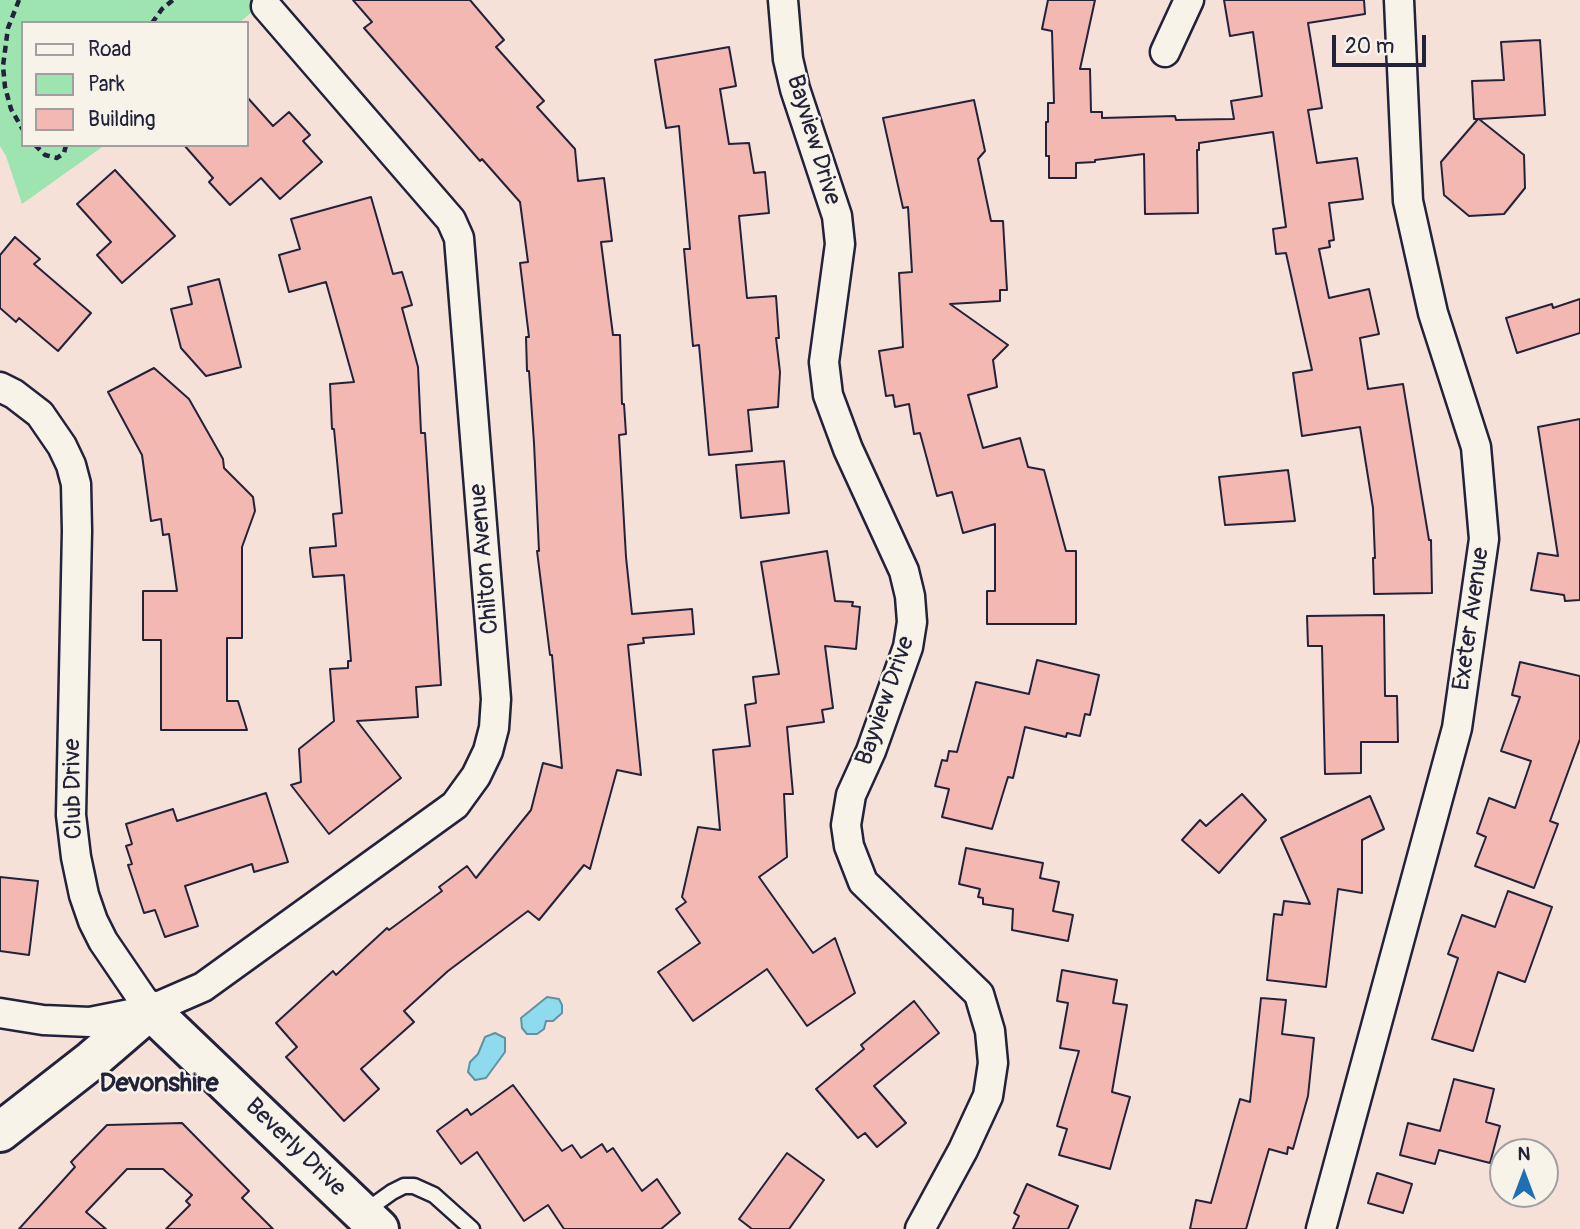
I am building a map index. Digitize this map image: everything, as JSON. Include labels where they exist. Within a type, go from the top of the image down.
[{"type":"street","name":"Bayview Drive","points":[[783,0],[788,59],[795,89],[828,185],[840,244],[824,362],[828,395],[848,449],[904,571],[910,596],[912,622],[903,660],[871,751],[851,795],[846,825],[849,846],[854,866],[869,888],[979,994],[990,1031],[993,1063],[988,1096],[968,1141],[920,1229]]},
{"type":"street","points":[[1165,52],[1189,0]]},
{"type":"street","name":"Exeter Avenue","points":[[1321,1229],[1457,729],[1484,539],[1476,447],[1433,313],[1408,201],[1399,0]]},
{"type":"street","name":"Chilton Avenue","points":[[0,1013],[43,1020],[90,1022],[150,1010],[203,987],[455,805],[488,751],[494,728],[496,699],[459,238],[451,219],[266,6]]},
{"type":"street","name":"Club Drive","points":[[0,387],[40,414],[62,446],[76,484],[71,816],[76,857],[93,921],[150,1010]]},
{"type":"street","points":[[0,1132],[92,1060],[150,1010]]},
{"type":"street","name":"Beverly Drive","points":[[150,1010],[371,1221]]},
{"type":"lane","points":[[371,1221],[392,1192],[404,1186],[414,1186],[434,1195],[472,1229]]},
{"type":"path","points":[[19,0],[8,28],[3,66],[8,98],[21,127]]},
{"type":"path","points":[[153,21],[173,0]]},
{"type":"path","points":[[37,147],[46,155],[57,158],[64,153],[66,147]]},
{"type":"green space","points":[[0,0],[266,0],[241,21],[21,21],[21,147],[102,147],[22,204],[0,146]]},
{"type":"water","points":[[547,997],[559,999],[562,1013],[553,1021],[546,1021],[544,1029],[537,1034],[527,1034],[522,1028],[521,1018]]},
{"type":"water","points":[[495,1033],[505,1038],[505,1052],[486,1078],[475,1080],[468,1072],[470,1062],[478,1054],[485,1037]]},
{"type":"building","points":[[353,0],[470,0],[504,40],[496,47],[544,101],[537,107],[575,149],[578,181],[604,178],[612,241],[601,242],[613,335],[620,335],[622,404],[626,434],[619,435],[632,614],[692,609],[694,634],[643,638],[644,643],[628,645],[641,775],[617,770],[590,869],[584,865],[539,920],[528,911],[448,971],[404,1011],[414,1022],[361,1069],[379,1089],[344,1121],[286,1057],[297,1047],[276,1023],[333,971],[336,975],[387,928],[389,930],[442,891],[439,887],[467,866],[476,878],[531,810],[543,763],[562,768],[552,655],[537,551],[534,443],[527,371],[526,337],[529,337],[520,263],[528,262],[520,202],[482,159],[480,161],[364,28],[372,22]]},
{"type":"building","points":[[1048,0],[1095,0],[1080,69],[1090,69],[1091,112],[1102,112],[1102,118],[1175,116],[1176,120],[1234,119],[1231,101],[1262,96],[1253,32],[1230,36],[1224,0],[1364,0],[1365,14],[1308,23],[1322,108],[1308,110],[1317,163],[1357,158],[1363,199],[1329,203],[1334,240],[1329,241],[1330,247],[1319,249],[1329,298],[1369,289],[1379,334],[1360,338],[1368,389],[1403,384],[1431,540],[1432,593],[1374,594],[1373,508],[1360,427],[1302,436],[1293,373],[1312,370],[1286,253],[1276,254],[1273,229],[1286,227],[1273,132],[1199,143],[1198,213],[1145,214],[1144,154],[1076,163],[1076,178],[1049,178],[1046,122],[1048,103],[1054,103],[1052,31],[1042,29]]},
{"type":"building","points":[[1540,40],[1545,115],[1479,119],[1524,155],[1525,188],[1504,214],[1469,216],[1444,195],[1441,162],[1478,119],[1474,119],[1472,81],[1504,80],[1501,42]]},
{"type":"building","points":[[729,47],[736,86],[720,89],[729,144],[749,143],[754,173],[765,172],[769,213],[739,216],[747,298],[776,296],[779,338],[776,338],[780,372],[778,407],[748,410],[752,451],[709,455],[699,345],[693,346],[684,249],[690,249],[679,126],[666,128],[655,60]]},
{"type":"building","points":[[248,98],[273,126],[289,112],[310,135],[303,141],[322,162],[280,199],[261,178],[230,205],[209,182],[213,178],[186,147],[248,147]]},
{"type":"building","points":[[974,100],[985,151],[978,159],[991,221],[1003,221],[1007,290],[1000,290],[1000,301],[950,304],[1008,345],[993,360],[997,387],[968,395],[983,448],[1020,438],[1028,467],[1044,470],[1066,551],[1076,551],[1076,624],[987,624],[987,591],[995,591],[995,524],[963,533],[952,492],[937,496],[920,433],[914,434],[909,404],[895,407],[893,395],[886,396],[879,351],[903,347],[899,273],[912,272],[908,207],[903,208],[883,118]]},
{"type":"building","points":[[115,170],[175,236],[122,283],[97,255],[111,242],[77,204]]},
{"type":"building","points":[[371,197],[393,274],[402,272],[412,305],[402,308],[418,367],[421,433],[425,433],[441,685],[416,687],[418,717],[357,721],[401,778],[329,834],[291,785],[301,782],[299,749],[334,721],[330,669],[348,668],[348,661],[351,661],[344,575],[313,577],[310,548],[336,546],[333,514],[342,513],[332,429],[330,384],[354,382],[326,282],[289,292],[279,255],[300,249],[291,219]]},
{"type":"building","points":[[15,237],[40,259],[34,264],[91,313],[58,351],[19,318],[16,322],[0,308],[0,255]]},
{"type":"building","points":[[219,279],[241,367],[206,376],[181,348],[171,309],[192,304],[188,287]]},
{"type":"building","points":[[1580,299],[1580,333],[1517,353],[1506,318],[1552,304],[1553,308]]},
{"type":"building","points":[[154,368],[189,399],[223,459],[224,468],[253,497],[255,511],[242,547],[242,638],[227,638],[227,701],[238,701],[247,730],[161,730],[161,640],[143,640],[143,591],[177,591],[169,534],[163,535],[161,519],[151,521],[142,455],[108,392]]},
{"type":"building","points":[[1580,419],[1580,600],[1565,601],[1564,595],[1531,590],[1538,553],[1558,556],[1538,427]]},
{"type":"building","points":[[784,461],[789,513],[741,518],[736,465]]},
{"type":"building","points":[[1288,470],[1295,521],[1225,525],[1219,477]]},
{"type":"building","points":[[827,551],[835,601],[853,602],[852,606],[860,607],[856,649],[825,646],[833,708],[822,710],[824,722],[787,727],[793,794],[784,794],[787,857],[759,877],[813,953],[835,938],[855,993],[807,1026],[767,969],[693,1021],[658,972],[700,943],[676,909],[686,902],[682,897],[698,827],[720,830],[713,750],[750,746],[745,705],[756,703],[753,677],[779,674],[761,562]]},
{"type":"building","points":[[1384,615],[1385,696],[1397,696],[1398,742],[1361,742],[1361,773],[1325,774],[1322,646],[1308,646],[1307,616]]},
{"type":"building","points":[[1037,660],[1099,675],[1090,715],[1085,714],[1080,736],[1067,733],[1066,737],[1025,727],[1013,778],[1008,777],[992,829],[942,817],[949,789],[935,786],[942,760],[947,761],[949,751],[957,752],[976,682],[1029,694]]},
{"type":"building","points":[[1520,662],[1580,676],[1580,739],[1550,821],[1558,824],[1534,888],[1475,866],[1486,837],[1477,833],[1489,798],[1515,808],[1531,761],[1501,751],[1520,697],[1512,695]]},
{"type":"building","points":[[266,793],[288,862],[254,872],[252,864],[185,886],[198,926],[165,937],[155,910],[144,913],[128,865],[132,864],[126,846],[132,844],[126,824],[173,809],[177,821]]},
{"type":"building","points":[[1242,794],[1266,820],[1219,873],[1182,840],[1200,820],[1206,826]]},
{"type":"building","points":[[1370,796],[1384,829],[1362,840],[1362,893],[1338,889],[1326,987],[1267,980],[1274,914],[1282,915],[1284,901],[1310,904],[1281,838]]},
{"type":"building","points":[[966,848],[1043,863],[1040,878],[1059,882],[1053,911],[1073,915],[1068,941],[1012,930],[1013,909],[983,904],[983,898],[978,897],[980,889],[959,884]]},
{"type":"building","points":[[0,877],[38,881],[29,955],[0,951]]},
{"type":"building","points":[[1508,891],[1552,907],[1525,982],[1498,972],[1473,1051],[1432,1039],[1458,958],[1448,954],[1462,915],[1495,927]]},
{"type":"building","points":[[1062,970],[1117,980],[1113,1003],[1127,1005],[1112,1092],[1130,1097],[1110,1169],[1059,1155],[1067,1129],[1057,1126],[1079,1051],[1060,1048],[1068,1003],[1057,1001]]},
{"type":"building","points":[[1261,998],[1286,1000],[1282,1034],[1314,1038],[1308,1096],[1293,1149],[1288,1147],[1287,1154],[1269,1149],[1246,1229],[1190,1229],[1196,1200],[1211,1203],[1240,1099],[1250,1102]]},
{"type":"building","points":[[914,1001],[939,1033],[874,1086],[906,1123],[877,1147],[865,1133],[858,1138],[816,1089],[864,1049],[861,1045]]},
{"type":"building","points":[[1454,1079],[1494,1089],[1486,1122],[1500,1126],[1497,1138],[1489,1138],[1489,1163],[1439,1150],[1435,1164],[1400,1155],[1408,1123],[1440,1131]]},
{"type":"building","points":[[513,1085],[562,1151],[572,1145],[581,1158],[602,1144],[607,1152],[613,1148],[642,1191],[657,1179],[680,1213],[661,1229],[564,1229],[548,1205],[524,1221],[477,1152],[461,1164],[437,1131],[467,1109],[471,1115]]},
{"type":"building","points":[[182,1123],[249,1191],[242,1198],[273,1229],[166,1229],[190,1205],[186,1201],[192,1195],[163,1169],[127,1169],[86,1212],[106,1229],[19,1229],[75,1167],[71,1162],[107,1125]]},
{"type":"building","points":[[787,1153],[824,1180],[789,1229],[752,1229],[739,1219]]},
{"type":"building","points":[[1377,1173],[1412,1184],[1403,1213],[1368,1203]]},
{"type":"building","points":[[1027,1184],[1078,1206],[1068,1229],[1013,1229],[1019,1216],[1014,1213]]},
{"type":"district","name":"Devonshire","points":[[159,1084]]}]
